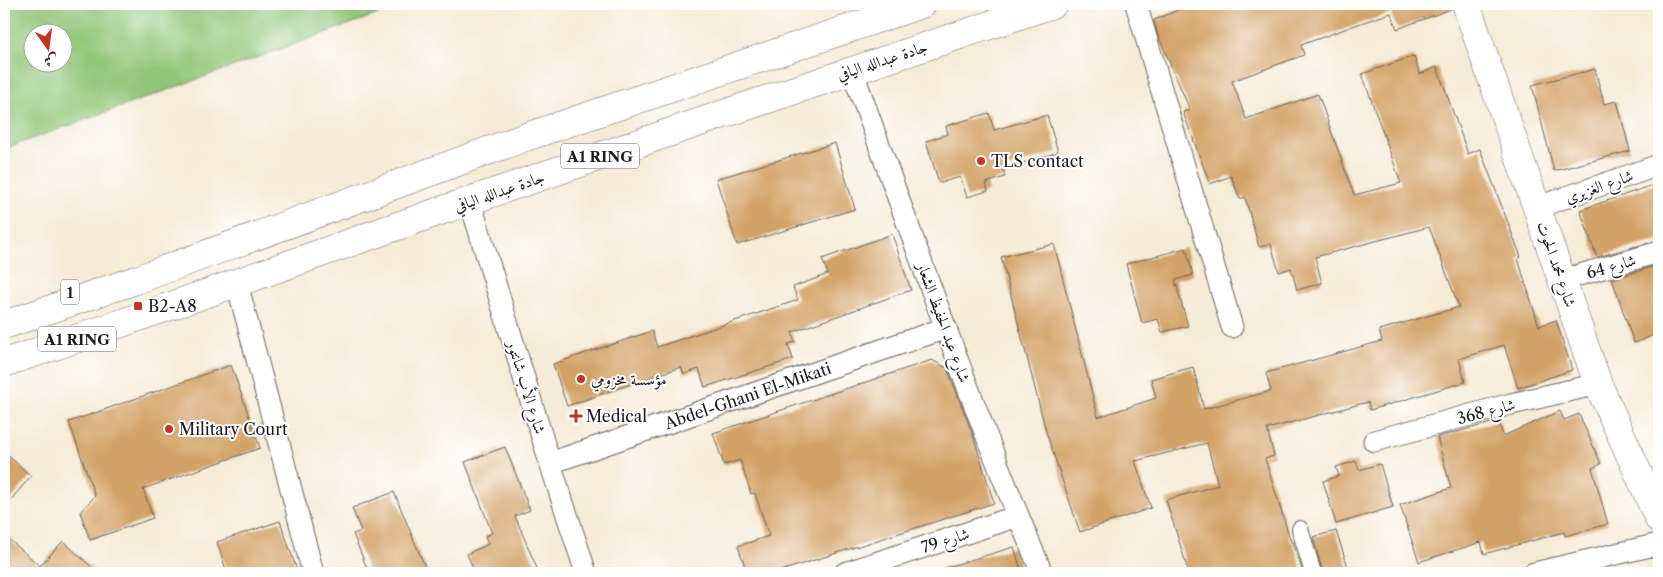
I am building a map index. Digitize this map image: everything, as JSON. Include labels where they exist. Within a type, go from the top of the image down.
[{"type":"main road","name":"A1 RING","points":[[4,325],[136,280],[526,137],[922,4]]},
{"type":"main road","name":"جادة عبدالله اليافي","points":[[4,363],[852,70],[1053,4]]},
{"type":"main road","name":"شارع محمد الحوت","points":[[1466,4],[1598,384],[1659,519]]},
{"type":"main road","name":"1","points":[[4,304],[136,280]]},
{"type":"main road","points":[[4,380],[150,314]]},
{"type":"street","points":[[1136,4],[1232,327]]},
{"type":"street","name":"شارع عبد الحفيظ الشعار","points":[[852,70],[946,328],[1018,516],[1042,573]]},
{"type":"street","name":"شارع الغزيري","points":[[1538,207],[1659,165]]},
{"type":"street","name":"شارع الأب شانتور","points":[[470,201],[550,463],[586,573]]},
{"type":"street","name":"شارع 64","points":[[1562,280],[1659,252]]},
{"type":"street","points":[[237,283],[313,573]]},
{"type":"street","name":"Abdel-Ghani El-Mikati","points":[[550,463],[946,328]]},
{"type":"street","name":"شارع 368","points":[[1374,441],[1511,404],[1598,384]]},
{"type":"street","name":"شارع 79","points":[[845,573],[1018,516]]},
{"type":"street","points":[[1300,529],[1312,573]]},
{"type":"street","points":[[1534,573],[1659,544]]},
{"type":"green space","points":[[4,4],[406,4],[4,149]]},
{"type":"building","points":[[1192,4],[1451,4],[1451,9],[1397,29],[1391,13],[1364,22],[1301,45],[1304,55],[1232,81],[1246,119],[1318,94],[1354,195],[1401,183],[1362,74],[1414,56],[1420,74],[1437,67],[1468,154],[1480,149],[1521,257],[1518,259],[1539,326],[1556,320],[1572,370],[1518,388],[1504,345],[1459,359],[1465,382],[1370,410],[1368,402],[1267,429],[1274,456],[1265,459],[1291,542],[1293,542],[1303,573],[1189,573],[1166,500],[1218,485],[1207,443],[1135,461],[1151,508],[1080,532],[1047,435],[1001,257],[1054,244],[1098,417],[1156,398],[1151,379],[1193,367],[1204,409],[1271,391],[1266,373],[1382,341],[1379,330],[1459,307],[1429,227],[1315,257],[1322,283],[1297,290],[1291,268],[1279,272],[1271,244],[1259,247],[1245,197],[1240,199],[1231,176],[1210,184],[1183,112],[1190,110],[1158,35],[1154,20]]},
{"type":"building","points":[[1595,69],[1604,104],[1617,101],[1630,151],[1554,171],[1532,85]]},
{"type":"building","name":"TLS contact","points":[[989,113],[994,130],[1047,115],[1058,152],[1003,169],[1005,177],[986,183],[988,191],[967,197],[960,177],[939,183],[926,141],[948,134],[946,126]]},
{"type":"building","points":[[835,143],[855,209],[737,245],[716,179]]},
{"type":"building","points":[[1659,183],[1659,240],[1597,257],[1580,210]]},
{"type":"building","points":[[892,234],[911,290],[792,332],[795,342],[788,344],[793,359],[705,387],[699,369],[684,374],[681,367],[567,406],[553,364],[652,331],[657,347],[798,300],[793,287],[828,274],[822,259]]},
{"type":"building","points":[[1186,248],[1193,275],[1175,280],[1188,326],[1162,332],[1158,319],[1142,323],[1126,264]]},
{"type":"building","points":[[1659,265],[1659,333],[1634,343],[1612,279]]},
{"type":"building","points":[[932,360],[947,368],[973,435],[994,503],[774,573],[747,573],[738,546],[769,536],[755,493],[751,494],[740,460],[724,465],[713,433]]},
{"type":"building","points":[[231,365],[260,448],[143,489],[153,518],[90,540],[80,512],[95,496],[69,422]]},
{"type":"building","points":[[1560,411],[1564,420],[1579,414],[1601,464],[1592,468],[1608,524],[1565,536],[1564,532],[1484,554],[1481,542],[1419,562],[1400,505],[1451,488],[1437,437],[1499,421],[1503,436]]},
{"type":"building","points":[[505,447],[530,510],[515,516],[539,573],[475,573],[467,554],[488,544],[485,536],[492,533],[465,462]]},
{"type":"building","points":[[4,452],[31,476],[4,508]]},
{"type":"building","points":[[1356,461],[1359,470],[1380,464],[1393,507],[1336,524],[1323,481],[1339,476],[1336,467]]},
{"type":"building","points":[[394,492],[428,573],[369,573],[353,534],[361,531],[352,508]]},
{"type":"building","points":[[280,521],[298,573],[227,573],[217,542]]},
{"type":"building","points":[[1336,531],[1350,573],[1323,573],[1313,537]]},
{"type":"building","points":[[4,535],[40,566],[63,541],[98,573],[4,573]]},
{"type":"building","points":[[1014,547],[1022,573],[945,573],[944,568]]},
{"type":"place","name":"TLS contact","points":[[981,161]]},
{"type":"place","name":"B2-A8","points":[[138,306]]},
{"type":"place","name":"مؤسسة مخزومي","points":[[581,379]]},
{"type":"place","name":"Medical","points":[[576,416]]},
{"type":"place","name":"Military Court","points":[[169,429]]}]
